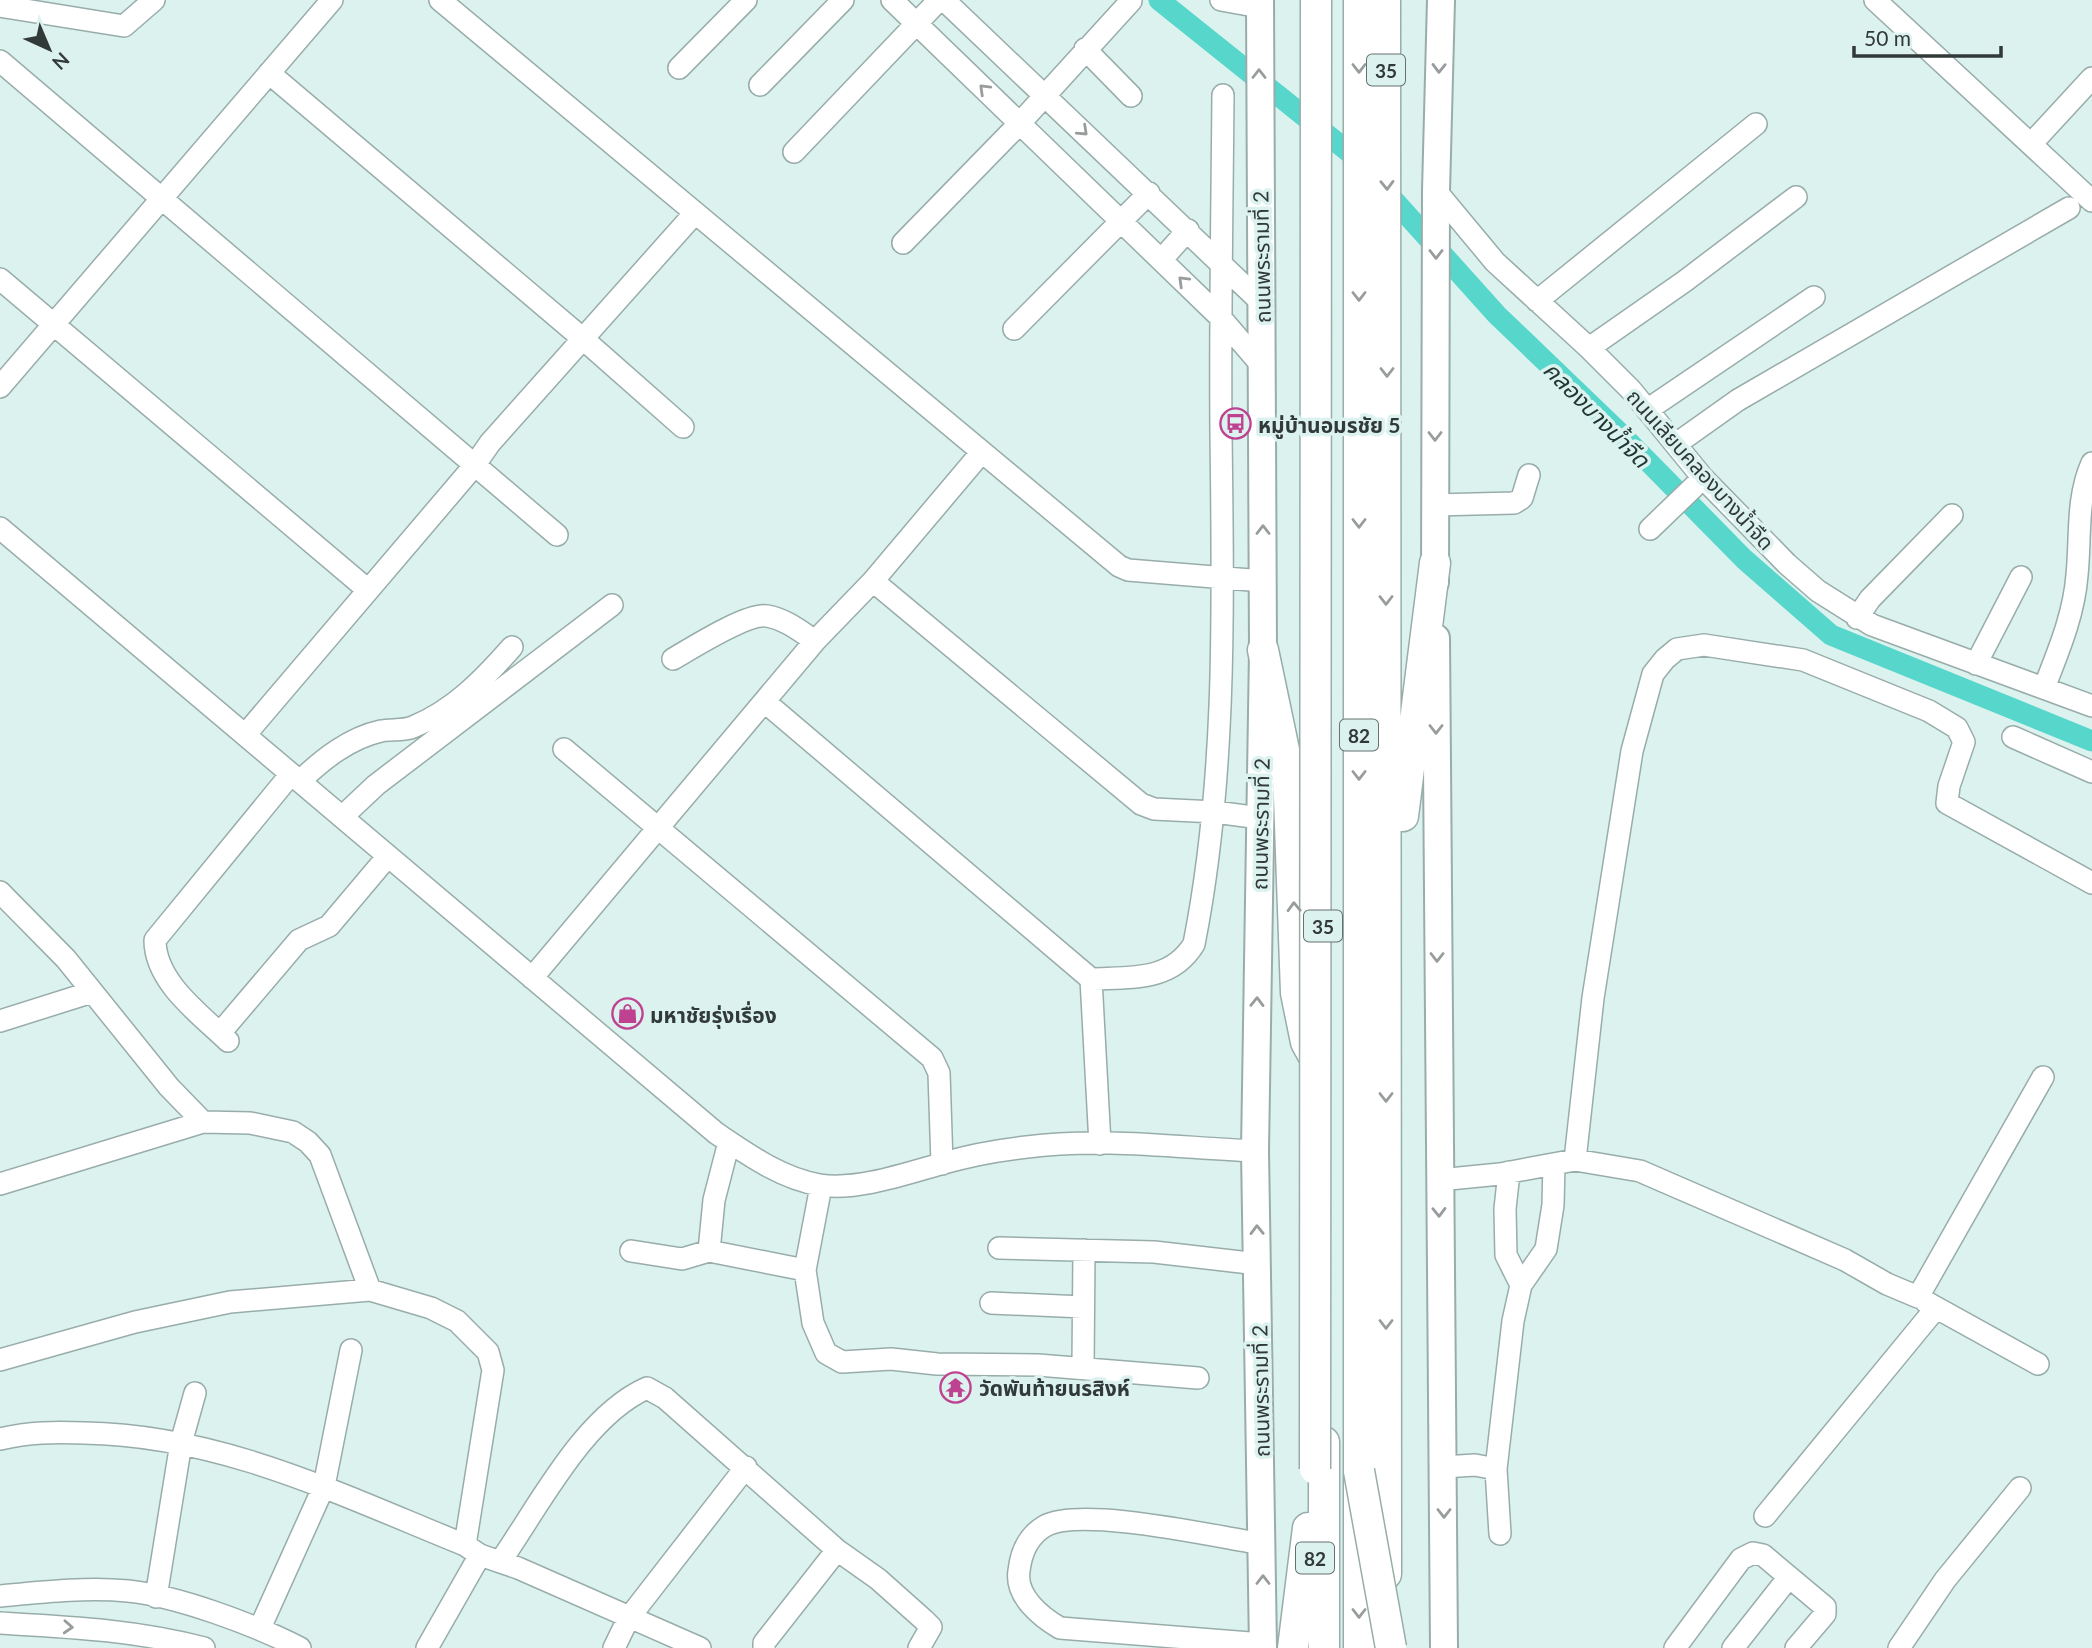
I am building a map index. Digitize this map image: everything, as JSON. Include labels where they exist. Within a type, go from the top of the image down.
[{"type":"highway","name":"82","points":[[1315,1648],[1316,0]]},
{"type":"highway","name":"35","points":[[1321,0],[1324,1648]]},
{"type":"highway","name":"82","points":[[1359,0],[1359,1648]]},
{"type":"highway","name":"35","points":[[1385,0],[1388,1648]]},
{"type":"highway","points":[[1386,1049],[1408,763],[1435,563]]},
{"type":"highway","points":[[1263,650],[1289,769],[1296,993],[1306,1042],[1324,1066]]},
{"type":"highway","points":[[1293,1648],[1315,1469]]},
{"type":"highway","points":[[1359,1471],[1388,1648]]},
{"type":"main road","points":[[1441,0],[1436,202],[1434,505],[1444,1648]]},
{"type":"main road","name":"ถนนพระรามที่ 2","points":[[1260,3],[1263,650],[1255,1151],[1264,1544],[1263,1646]]},
{"type":"street","points":[[0,6],[124,26],[153,0]]},
{"type":"street","points":[[0,387],[159,198],[332,0]]},
{"type":"street","points":[[440,0],[1119,566],[1128,570],[1263,581]]},
{"type":"street","points":[[679,68],[746,0]]},
{"type":"street","points":[[760,85],[843,0]]},
{"type":"street","points":[[892,0],[1162,259],[1220,317],[1263,367]]},
{"type":"street","points":[[794,152],[941,0],[1149,193],[1262,303]]},
{"type":"street","points":[[1221,0],[1260,3]]},
{"type":"street","points":[[1875,0],[2092,201]]},
{"type":"street","points":[[903,243],[1020,123],[1131,1]]},
{"type":"street","points":[[1085,49],[1131,96]]},
{"type":"street","points":[[0,61],[474,466],[558,534]]},
{"type":"street","points":[[269,74],[683,426]]},
{"type":"street","points":[[2031,144],[2092,78]]},
{"type":"street","points":[[765,702],[1091,979],[1150,977],[1185,959],[1194,944],[1215,812],[1223,576],[1220,317],[1223,95]]},
{"type":"street","points":[[1537,302],[1756,124]]},
{"type":"street","points":[[1014,329],[1149,193]]},
{"type":"street","points":[[1590,348],[1685,281],[1796,197]]},
{"type":"street","name":"ถนนเลียบคลองบางน้ำจืด","points":[[1436,202],[1537,302],[1590,348],[1676,444],[1697,483],[1787,564],[1857,618],[2092,706]]},
{"type":"street","points":[[1676,444],[1738,401],[2069,208]]},
{"type":"street","points":[[245,735],[474,466],[490,443],[695,213]]},
{"type":"street","points":[[1162,259],[1188,230]]},
{"type":"street","points":[[0,279],[368,590]]},
{"type":"street","points":[[1647,410],[1814,297]]},
{"type":"street","points":[[532,978],[815,641],[873,581],[981,453]]},
{"type":"street","points":[[2044,688],[2067,627],[2077,576],[2082,493],[2092,463]]},
{"type":"street","points":[[1434,505],[1514,503],[1522,498],[1529,475]]},
{"type":"street","points":[[1650,529],[1697,483]]},
{"type":"street","points":[[1857,618],[1870,599],[1952,515]]},
{"type":"street","points":[[0,528],[729,1142],[793,1178],[821,1186],[915,1173],[942,1164],[1029,1146],[1100,1144],[1255,1151]]},
{"type":"street","points":[[1976,664],[2021,577]]},
{"type":"street","points":[[873,581],[1141,804],[1154,809],[1215,812],[1260,818]]},
{"type":"street","points":[[342,817],[376,785],[612,604]]},
{"type":"street","points":[[673,659],[721,631],[764,615],[786,622],[815,641]]},
{"type":"street","points":[[1575,1160],[1593,998],[1632,751],[1653,674],[1677,649],[1704,645],[1803,660],[1929,711],[1957,728],[1964,742],[1949,786],[1947,803],[2092,883]]},
{"type":"street","points":[[388,856],[329,926],[299,940],[224,1037],[176,991],[158,962],[155,940],[295,778],[344,747],[379,732],[409,728],[443,713],[480,684],[512,647]]},
{"type":"street","points":[[2012,737],[2092,772]]},
{"type":"street","points":[[564,749],[932,1058],[939,1073],[942,1164]]},
{"type":"street","points":[[0,892],[66,959],[169,1087],[202,1122]]},
{"type":"street","points":[[1091,979],[1100,1144]]},
{"type":"street","points":[[0,1021],[92,992]]},
{"type":"street","points":[[1765,1516],[1927,1303],[2043,1077]]},
{"type":"street","points":[[0,1185],[202,1122],[250,1123],[293,1132],[308,1142],[320,1155],[370,1290]]},
{"type":"street","points":[[709,1251],[714,1200],[729,1142]]},
{"type":"street","points":[[1439,1180],[1509,1172],[1575,1160],[1640,1171],[1845,1260],[2038,1364]]},
{"type":"street","points":[[1500,1534],[1496,1469],[1507,1359],[1521,1285],[1546,1249],[1553,1205],[1554,1164]]},
{"type":"street","points":[[1509,1172],[1505,1209],[1506,1255],[1521,1285]]},
{"type":"street","points":[[821,1186],[805,1270],[813,1323],[826,1353],[842,1362],[891,1359],[937,1364],[1083,1368],[1198,1378]]},
{"type":"street","points":[[999,1248],[1154,1252],[1258,1264]]},
{"type":"street","points":[[1083,1368],[1084,1250]]},
{"type":"street","points":[[631,1251],[682,1259],[709,1251],[805,1270]]},
{"type":"street","points":[[0,1360],[135,1322],[230,1302],[370,1290],[431,1308],[457,1321],[488,1352],[493,1370],[490,1398],[481,1429],[482,1554]]},
{"type":"street","points":[[991,1303],[1083,1307]]},
{"type":"street","points":[[260,1628],[324,1486],[351,1350]]},
{"type":"street","points":[[427,1648],[482,1554],[591,1429],[624,1398],[647,1388],[665,1398],[837,1549],[878,1579],[931,1627],[929,1635],[919,1648]]},
{"type":"street","points":[[156,1597],[181,1443],[195,1393]]},
{"type":"street","points":[[0,1439],[29,1432],[121,1434],[181,1443],[250,1459],[324,1486],[700,1648]]},
{"type":"street","points":[[1443,1467],[1475,1465],[1496,1469]]},
{"type":"street","points":[[614,1648],[628,1619],[746,1467]]},
{"type":"street","points":[[1899,1648],[1945,1580],[2020,1488]]},
{"type":"street","points":[[1263,1646],[1060,1628],[1033,1608],[1018,1576],[1029,1539],[1045,1526],[1086,1518],[1264,1544]]},
{"type":"street","points":[[764,1648],[764,1643],[837,1549]]},
{"type":"street","points":[[1675,1648],[1683,1633],[1748,1554],[1760,1553],[1826,1611],[1796,1648]]},
{"type":"street","points":[[1733,1648],[1789,1577]]},
{"type":"street","points":[[0,1596],[128,1591],[260,1628],[300,1648]]},
{"type":"street","points":[[0,1623],[84,1627],[157,1636],[204,1648]]},
{"type":"waterway","name":"คลองบางน้ำจืด","points":[[1159,0],[1355,157],[1497,315],[1620,433],[1744,559],[1831,635],[2092,741]]},
{"type":"place","name":"หมู่บ้านอมรชัย 5","points":[[1235,424]]},
{"type":"place","name":"มหาชัยรุ่งเรื่อง","points":[[627,1014]]},
{"type":"place","name":"วัดพันท้ายนรสิงห์","points":[[956,1387]]}]
